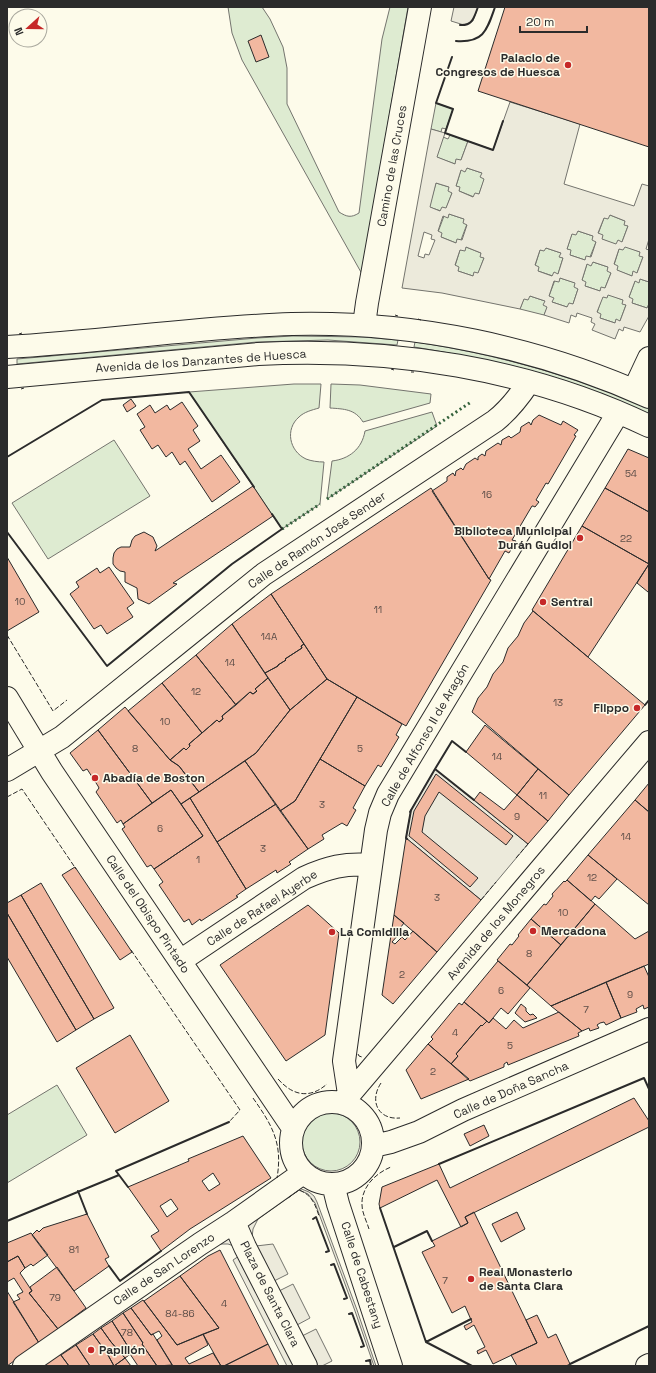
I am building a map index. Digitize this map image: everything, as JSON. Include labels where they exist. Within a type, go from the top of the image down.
[{"type":"street","name":"Camino de las Cruces","points":[[364,325],[366,303],[420,7]]},
{"type":"street","points":[[7,347],[256,326],[321,324],[364,325],[436,334],[506,348],[566,365],[642,394],[649,358]]},
{"type":"street","name":"Avenida de los Danzantes de Huesca","points":[[7,377],[293,352],[327,352],[391,356],[424,360],[479,370],[529,382],[587,401],[649,426]]},
{"type":"street","name":"Calle de Ramón José Sender","points":[[7,770],[62,737],[264,574],[495,421],[519,398],[529,382]]},
{"type":"street","name":"Calle de Alfonso II de Aragón","points":[[346,1098],[344,1060],[376,830],[380,813],[388,794],[618,413]]},
{"type":"street","name":"Calle del Obispo Pintado","points":[[7,698],[38,751],[293,1128]]},
{"type":"street","name":"Avenida de los Monegros","points":[[346,1098],[649,742]]},
{"type":"street","name":"Calle de Rafael Ayerbe","points":[[180,961],[304,878],[337,866],[354,864],[371,865]]},
{"type":"street","name":"Calle de Doña Sancha","points":[[373,1146],[391,1142],[418,1132],[463,1110],[649,1029]]},
{"type":"street","points":[[346,1098],[351,1106],[365,1119],[370,1127],[373,1146],[370,1158],[364,1168],[356,1176],[345,1182],[333,1184],[323,1183],[312,1179],[303,1173],[296,1163],[291,1152],[293,1128],[299,1117],[308,1109],[318,1104],[346,1098]]},
{"type":"street","name":"Calle de San Lorenzo","points":[[24,1366],[303,1173]]},
{"type":"street","name":"Calle de Cabestany","points":[[333,1184],[338,1204],[392,1366]]},
{"type":"street","name":"Plaza de Santa Clara","points":[[234,1222],[245,1247],[306,1366]]},
{"type":"street","points":[[383,1338],[393,1353],[406,1366]]},
{"type":"green space","points":[[228,7],[262,7],[270,19],[283,47],[287,68],[287,104],[339,212],[344,215],[354,216],[359,213],[382,39],[390,7],[408,7],[362,274],[242,60],[232,33]]},
{"type":"green space","points":[[436,103],[453,109],[446,129],[442,128],[441,132],[431,129]]},
{"type":"green space","points":[[450,135],[468,141],[461,160],[455,164],[436,157],[443,137],[448,139]]},
{"type":"green space","points":[[467,168],[482,173],[485,178],[479,194],[474,197],[459,191],[456,186],[461,170]]},
{"type":"green space","points":[[436,183],[449,187],[452,193],[446,209],[441,211],[429,207]]},
{"type":"green space","points":[[449,214],[464,219],[467,224],[461,240],[456,243],[441,237],[438,232],[444,216]]},
{"type":"green space","points":[[610,215],[625,221],[628,226],[622,242],[617,245],[601,239],[598,234],[604,218]]},
{"type":"green space","points":[[578,231],[593,236],[596,242],[590,257],[585,260],[570,255],[567,249],[572,233]]},
{"type":"green space","points":[[625,246],[640,252],[643,257],[637,273],[632,276],[616,270],[614,265],[619,249]]},
{"type":"green space","points":[[466,247],[481,253],[484,258],[478,274],[473,276],[458,271],[455,266],[460,250]]},
{"type":"green space","points":[[546,248],[561,253],[563,258],[558,274],[553,276],[538,271],[535,266],[540,250]]},
{"type":"green space","points":[[593,262],[608,267],[611,273],[605,288],[600,291],[585,286],[582,280],[587,264]]},
{"type":"green space","points":[[560,278],[576,283],[578,289],[573,304],[567,307],[552,302],[549,296],[555,280]]},
{"type":"green space","points":[[640,279],[649,282],[649,304],[647,308],[632,303],[629,297],[635,281]]},
{"type":"green space","points":[[608,294],[623,300],[626,305],[620,321],[615,323],[600,318],[597,313],[602,297]]},
{"type":"green space","points":[[530,296],[545,301],[548,306],[544,315],[520,309],[524,298]]},
{"type":"green space","points":[[293,336],[363,337],[398,340],[397,345],[328,340],[257,342],[17,364],[17,359]]},
{"type":"green space","points":[[415,342],[475,353],[563,376],[649,408],[649,414],[562,381],[474,358],[414,347]]},
{"type":"green space","points":[[294,384],[321,384],[319,408],[306,412],[299,417],[292,428],[291,440],[296,451],[306,459],[324,462],[320,504],[282,529],[189,392]]},
{"type":"green space","points":[[331,384],[360,385],[431,394],[430,403],[363,422],[356,414],[349,410],[330,408]]},
{"type":"green space","points":[[432,412],[437,426],[327,499],[332,461],[344,458],[354,452],[361,443],[365,431]]},
{"type":"green space","points":[[114,440],[150,496],[48,559],[12,503]]},
{"type":"green space","points":[[57,1085],[87,1135],[7,1183],[7,1115]]},
{"type":"green space","points":[[325,1113],[337,1113],[352,1121],[360,1136],[360,1148],[352,1163],[337,1171],[325,1171],[310,1163],[302,1148],[302,1136],[310,1121]]},
{"type":"shaded area","points":[[454,7],[478,7],[473,21],[464,25],[451,21]]},
{"type":"shaded area","points":[[510,102],[580,124],[564,184],[634,206],[642,184],[649,186],[649,239],[646,249],[649,250],[649,282],[640,279],[639,283],[635,281],[629,297],[633,299],[632,303],[647,308],[649,304],[649,316],[640,332],[624,327],[623,331],[619,329],[615,339],[592,330],[595,324],[591,322],[592,318],[577,313],[576,317],[571,315],[569,323],[544,315],[547,307],[543,305],[545,301],[530,296],[528,300],[524,299],[520,309],[442,293],[402,288],[431,129],[445,133],[437,157],[455,164],[456,159],[461,160],[468,141],[493,150]],"holes":[[[467,168],[482,173],[480,177],[484,179],[479,194],[475,193],[473,197],[459,191],[460,187],[456,186],[461,170],[465,172]],[[436,183],[449,187],[448,191],[452,193],[446,208],[442,207],[440,211],[430,207]],[[449,214],[464,219],[463,223],[467,225],[462,240],[457,239],[456,243],[441,237],[442,233],[438,231],[443,216],[448,218]],[[610,215],[625,221],[624,225],[628,226],[622,242],[618,240],[616,244],[602,239],[603,235],[598,233],[604,218],[608,219]],[[578,231],[593,236],[592,240],[596,242],[591,257],[586,256],[585,260],[570,255],[571,250],[567,249],[572,234],[576,235]],[[424,232],[432,235],[431,239],[435,240],[429,255],[425,254],[424,258],[418,256]],[[466,247],[481,253],[480,257],[484,258],[478,273],[474,272],[473,276],[458,271],[459,267],[455,265],[460,250],[465,251]],[[625,247],[640,252],[639,256],[643,257],[637,273],[633,271],[632,276],[617,270],[618,266],[614,264],[619,249],[623,250]],[[546,248],[561,253],[559,257],[563,258],[558,274],[554,272],[552,276],[538,271],[539,267],[535,265],[540,250],[544,251]],[[593,262],[608,267],[607,271],[611,273],[605,288],[601,287],[600,291],[585,286],[586,282],[582,280],[587,264],[591,266]],[[560,278],[575,283],[574,287],[578,289],[573,304],[569,303],[567,307],[552,302],[554,298],[549,296],[554,281],[559,282]],[[608,295],[623,300],[622,304],[626,305],[620,321],[616,319],[615,323],[600,318],[601,314],[597,312],[603,297],[607,298]]]},
{"type":"shaded area","points":[[435,769],[528,844],[481,900],[406,838],[411,810]]},
{"type":"shaded area","points":[[299,1188],[309,1192],[314,1196],[317,1202],[376,1366],[374,1366],[315,1203],[308,1194],[299,1190],[258,1219],[253,1229],[252,1238],[256,1246],[273,1244],[288,1274],[274,1281],[279,1291],[293,1284],[310,1318],[297,1325],[302,1336],[316,1329],[332,1361],[322,1366],[287,1366],[233,1260],[239,1256],[234,1246],[221,1244]]},
{"type":"building","name":"Palacio de Congresos de Huesca","points":[[505,7],[649,7],[649,147],[478,91]]},
{"type":"building","points":[[261,35],[269,57],[256,62],[248,41]]},
{"type":"building","points":[[131,399],[136,406],[127,412],[123,405]]},
{"type":"building","points":[[182,402],[198,426],[193,430],[200,441],[188,449],[201,469],[221,455],[240,482],[212,502],[185,461],[180,465],[172,452],[166,457],[158,445],[152,449],[140,430],[145,427],[137,414],[150,405],[155,413],[167,405],[170,410]]},
{"type":"building","points":[[539,415],[561,425],[563,421],[578,430],[548,484],[546,483],[536,500],[539,502],[535,507],[532,506],[512,540],[516,541],[509,553],[505,551],[489,579],[432,491],[447,481],[447,477],[453,473],[455,476],[456,471],[461,468],[463,470],[466,464],[475,458],[478,460],[478,457],[482,454],[485,456],[486,451],[498,443],[501,445],[502,440],[509,436],[511,438],[520,432],[521,427],[529,422],[531,425],[533,420]]},
{"type":"building","points":[[628,449],[649,458],[649,512],[605,488]]},
{"type":"building","points":[[253,486],[273,516],[173,583],[177,584],[149,604],[138,599],[137,588],[125,582],[125,572],[120,571],[113,564],[114,553],[117,549],[121,547],[130,547],[135,536],[144,532],[153,537],[157,546],[155,551]]},
{"type":"building","points":[[431,488],[491,580],[406,726],[327,679],[271,594]]},
{"type":"building","points":[[605,488],[649,512],[649,564],[582,526]]},
{"type":"building","points":[[582,526],[649,564],[588,657],[532,610]]},
{"type":"building","points":[[7,557],[39,612],[7,631]]},
{"type":"building","points":[[649,564],[649,591],[648,592],[637,583]]},
{"type":"building","points":[[109,567],[134,603],[127,608],[133,617],[107,634],[101,625],[94,629],[70,594],[79,587],[76,582],[97,568],[100,573]]},
{"type":"building","points":[[271,594],[304,644],[301,646],[302,648],[285,659],[286,660],[278,666],[265,673],[232,624]]},
{"type":"building","points":[[533,611],[645,705],[569,795],[472,712],[478,698],[487,687],[493,674],[503,662],[508,648],[518,636],[524,623]]},
{"type":"building","points":[[232,624],[268,678],[255,689],[257,691],[253,694],[250,692],[236,705],[196,655]]},
{"type":"building","points":[[304,644],[327,679],[290,710],[265,673],[278,666],[286,660],[285,659],[302,648],[301,646]]},
{"type":"building","points":[[196,655],[236,705],[222,716],[223,719],[219,722],[217,720],[202,733],[162,683]]},
{"type":"building","points":[[268,678],[290,710],[256,753],[199,792],[179,766],[170,760],[184,748],[186,750],[190,746],[189,744],[217,720],[219,722],[223,719],[222,716],[250,692],[253,694],[257,691],[255,689]]},
{"type":"building","points":[[327,679],[357,697],[295,801],[280,811],[245,761],[256,753],[290,710]]},
{"type":"building","points":[[162,683],[202,733],[189,744],[190,746],[186,750],[184,748],[170,760],[128,711]]},
{"type":"building","points":[[357,697],[402,724],[396,735],[399,737],[381,767],[378,765],[365,786],[320,759]]},
{"type":"building","points":[[125,707],[170,760],[179,766],[199,792],[181,804],[171,790],[152,803],[98,730]]},
{"type":"building","points":[[485,725],[538,769],[517,795],[466,752]]},
{"type":"building","points":[[98,730],[152,803],[123,824],[121,820],[117,823],[96,792],[99,788],[87,769],[83,771],[70,753]]},
{"type":"building","points":[[320,759],[365,786],[353,808],[356,810],[347,826],[342,823],[322,835],[324,839],[308,849],[280,811],[295,801]]},
{"type":"building","points":[[245,761],[276,804],[217,842],[190,798]]},
{"type":"building","points":[[538,769],[569,795],[548,821],[517,795]]},
{"type":"building","points":[[436,774],[513,836],[506,845],[439,792],[425,816],[422,832],[478,878],[470,887],[409,836],[414,811]]},
{"type":"building","points":[[649,783],[649,812],[635,800]]},
{"type":"building","points":[[171,790],[203,836],[154,869],[151,865],[147,867],[122,829],[125,827],[123,824]]},
{"type":"building","points":[[480,792],[504,810],[517,795],[548,821],[528,844],[474,800]]},
{"type":"building","points":[[190,798],[246,889],[236,896],[238,897],[201,921],[200,919],[192,925],[189,919],[184,922],[159,885],[163,882],[154,869],[203,836],[181,804]]},
{"type":"building","points":[[635,800],[649,812],[649,905],[588,855]]},
{"type":"building","points":[[276,804],[308,849],[289,862],[291,864],[277,873],[276,870],[246,889],[217,842]]},
{"type":"building","points":[[406,838],[481,900],[437,952],[394,915]]},
{"type":"building","points":[[588,855],[617,879],[599,899],[595,896],[591,901],[567,880]]},
{"type":"building","points":[[75,867],[132,952],[120,960],[62,875]]},
{"type":"building","points":[[567,880],[595,904],[561,945],[531,919],[544,904],[546,905],[553,896],[552,894],[564,881],[565,882]]},
{"type":"building","points":[[41,883],[114,1008],[94,1019],[21,895]]},
{"type":"building","points":[[21,895],[94,1019],[76,1030],[7,913],[7,903]]},
{"type":"building","points":[[595,904],[635,939],[649,931],[649,964],[551,1006],[527,985]]},
{"type":"building","points":[[308,905],[339,933],[325,1035],[286,1061],[220,965]]},
{"type":"building","points":[[7,913],[76,1030],[57,1042],[7,957]]},
{"type":"building","points":[[394,915],[404,923],[397,932],[399,934],[392,942],[395,944],[402,937],[405,940],[413,931],[437,952],[393,1004],[382,995]]},
{"type":"building","points":[[531,919],[561,945],[527,985],[497,960],[510,944],[512,945]]},
{"type":"building","points":[[498,961],[530,988],[508,1014],[501,1008],[489,1023],[464,1002]]},
{"type":"building","points":[[644,966],[649,977],[649,1007],[644,1009],[643,1005],[636,1009],[637,1012],[621,1018],[606,982]]},
{"type":"building","points":[[606,982],[621,1018],[606,1025],[604,1022],[600,1023],[597,1025],[599,1028],[590,1031],[589,1028],[582,1031],[551,1006]]},
{"type":"building","points":[[464,1002],[487,1021],[482,1026],[481,1025],[456,1054],[458,1056],[451,1064],[428,1044],[433,1039],[431,1037],[459,1003],[462,1005]]},
{"type":"building","points":[[521,1004],[526,1008],[526,1011],[530,1015],[533,1014],[537,1018],[525,1022],[515,1013]]},
{"type":"building","points":[[559,1012],[582,1031],[578,1033],[579,1036],[508,1065],[507,1062],[504,1064],[504,1067],[470,1081],[451,1064],[458,1056],[456,1054],[481,1025],[482,1026],[487,1021],[489,1023],[493,1018],[506,1029],[514,1020],[523,1028]]},
{"type":"building","points":[[130,1035],[169,1101],[115,1133],[76,1068]]},
{"type":"building","points":[[428,1044],[469,1079],[421,1099],[406,1070]]},
{"type":"building","points":[[634,1098],[649,1121],[649,1127],[465,1217],[468,1223],[461,1227],[437,1180],[380,1208],[379,1204],[382,1187],[439,1164],[450,1188]]},
{"type":"building","points":[[484,1125],[489,1136],[470,1146],[464,1134]]},
{"type":"building","points":[[243,1136],[271,1178],[190,1229],[161,1251],[151,1236],[159,1231],[128,1187],[189,1161],[188,1159]],"holes":[[[213,1173],[220,1184],[209,1191],[202,1181]],[[171,1199],[178,1209],[167,1217],[160,1206]]]},
{"type":"building","name":"Real Monasterio de Santa Clara","points":[[474,1212],[537,1343],[493,1364],[486,1350],[478,1354],[477,1351],[485,1347],[474,1325],[466,1330],[464,1326],[472,1322],[465,1306],[452,1313],[422,1252],[435,1246],[432,1241],[468,1223],[465,1217]]},
{"type":"building","points":[[517,1212],[525,1229],[501,1242],[492,1224]]},
{"type":"building","points":[[87,1214],[109,1257],[105,1259],[109,1266],[74,1291],[32,1235],[37,1230],[39,1232],[43,1228]]},
{"type":"building","points":[[31,1233],[48,1255],[33,1266],[31,1264],[25,1268],[18,1256],[7,1262],[7,1243]]},
{"type":"building","points":[[220,1250],[268,1344],[224,1366],[221,1366],[203,1334],[219,1328],[180,1276],[208,1256]]},
{"type":"building","points":[[18,1256],[25,1268],[20,1273],[32,1291],[29,1293],[58,1329],[39,1343],[13,1302],[20,1299],[17,1295],[23,1292],[14,1278],[7,1282],[7,1262]]},
{"type":"building","points":[[57,1267],[86,1308],[58,1329],[29,1293],[32,1291],[30,1287]]},
{"type":"building","points":[[180,1276],[219,1328],[177,1345],[144,1301]]},
{"type":"building","points":[[7,1291],[39,1343],[7,1366]]},
{"type":"building","points":[[143,1300],[177,1345],[203,1334],[208,1345],[185,1358],[189,1364],[213,1353],[221,1366],[173,1366],[157,1340],[162,1336],[159,1331],[151,1335],[131,1308]]},
{"type":"building","points":[[131,1308],[151,1335],[153,1334],[172,1365],[157,1366],[123,1313]]},
{"type":"building","points":[[123,1313],[157,1366],[138,1366],[130,1354],[132,1353],[112,1321]]},
{"type":"building","points":[[537,1315],[548,1338],[556,1334],[570,1364],[566,1366],[517,1366],[511,1355],[537,1343],[526,1320]]},
{"type":"building","points":[[112,1321],[132,1353],[125,1358],[101,1328]]},
{"type":"building","points":[[101,1328],[125,1358],[114,1366],[93,1334]]},
{"type":"building","name":"Papillón","points":[[93,1334],[114,1366],[90,1366],[76,1345]]},
{"type":"building","points":[[268,1344],[279,1366],[224,1366]]},
{"type":"building","points":[[76,1345],[90,1366],[69,1366],[61,1355]]},
{"type":"building","points":[[60,1354],[69,1366],[43,1366]]},
{"type":"building","points":[[125,1358],[131,1366],[114,1366]]},
{"type":"hedge","points":[[327,499],[471,402]]},
{"type":"hedge","points":[[282,529],[320,504]]},
{"type":"fence","points":[[7,635],[53,711],[67,700]]},
{"type":"fence","points":[[7,797],[22,789],[76,869]]},
{"type":"fence","points":[[516,858],[528,844]]},
{"type":"fence","points":[[481,900],[496,882]]},
{"type":"fence","points":[[131,950],[240,1110],[229,1122]]},
{"type":"fence","points":[[358,1054],[362,1057]]},
{"type":"fence","points":[[278,1079],[290,1089],[302,1094],[314,1092],[327,1084]]},
{"type":"fence","points":[[381,1083],[377,1090],[376,1096],[378,1108],[381,1113],[386,1116],[400,1118]]},
{"type":"fence","points":[[253,1098],[271,1126],[277,1144],[277,1178]]},
{"type":"fence","points":[[369,1229],[362,1208],[362,1198],[364,1192],[375,1177],[391,1167]]},
{"type":"fence","points":[[288,1198],[299,1190],[307,1194],[312,1200],[319,1216]]},
{"type":"wall","points":[[460,25],[468,24],[474,17],[478,7]]},
{"type":"wall","points":[[456,41],[473,40],[479,37],[487,28],[495,7]]},
{"type":"wall","points":[[452,57],[436,103],[453,109],[445,133],[493,150],[503,121]]},
{"type":"wall","points":[[7,457],[102,400],[189,392],[254,487]]},
{"type":"wall","points":[[7,532],[107,666],[232,564],[282,529],[272,514]]},
{"type":"wall","points":[[645,705],[649,700]]},
{"type":"wall","points":[[435,769],[452,741],[466,752]]},
{"type":"wall","points":[[410,812],[435,769],[474,800]]},
{"type":"wall","points":[[407,839],[411,810]]},
{"type":"wall","points":[[439,1164],[644,1078],[649,1089]]},
{"type":"wall","points":[[7,1221],[119,1175],[116,1171],[229,1122]]},
{"type":"wall","points":[[119,1175],[128,1187]]},
{"type":"wall","points":[[78,1191],[87,1214]]},
{"type":"wall","points":[[380,1208],[426,1342],[472,1366]]},
{"type":"wall","points":[[313,1219],[316,1217],[329,1251],[326,1252]]},
{"type":"wall","points":[[394,1247],[427,1231],[432,1241]]},
{"type":"wall","points":[[109,1266],[120,1281],[161,1251]]},
{"type":"wall","points":[[331,1265],[334,1264],[347,1298],[344,1299]]},
{"type":"wall","points":[[349,1314],[352,1313],[364,1346],[361,1347]]},
{"type":"wall","points":[[426,1342],[471,1319]]},
{"type":"wall","points":[[570,1364],[649,1326]]},
{"type":"wall","points":[[366,1361],[370,1360],[371,1366]]},
{"type":"place","name":"Palacio de Congresos de Huesca","points":[[568,65]]},
{"type":"place","name":"Biblioteca Municipal Durán Gudiol","points":[[580,538]]},
{"type":"place","name":"Sentral","points":[[543,602]]},
{"type":"place","name":"Flippo","points":[[637,708]]},
{"type":"place","name":"Abadía de Boston","points":[[95,778]]},
{"type":"place","name":"Mercadona","points":[[533,931]]},
{"type":"place","name":"La Comidilla","points":[[332,932]]},
{"type":"place","name":"Real Monasterio de Santa Clara","points":[[471,1279]]},
{"type":"place","name":"Papillón","points":[[91,1350]]}]
